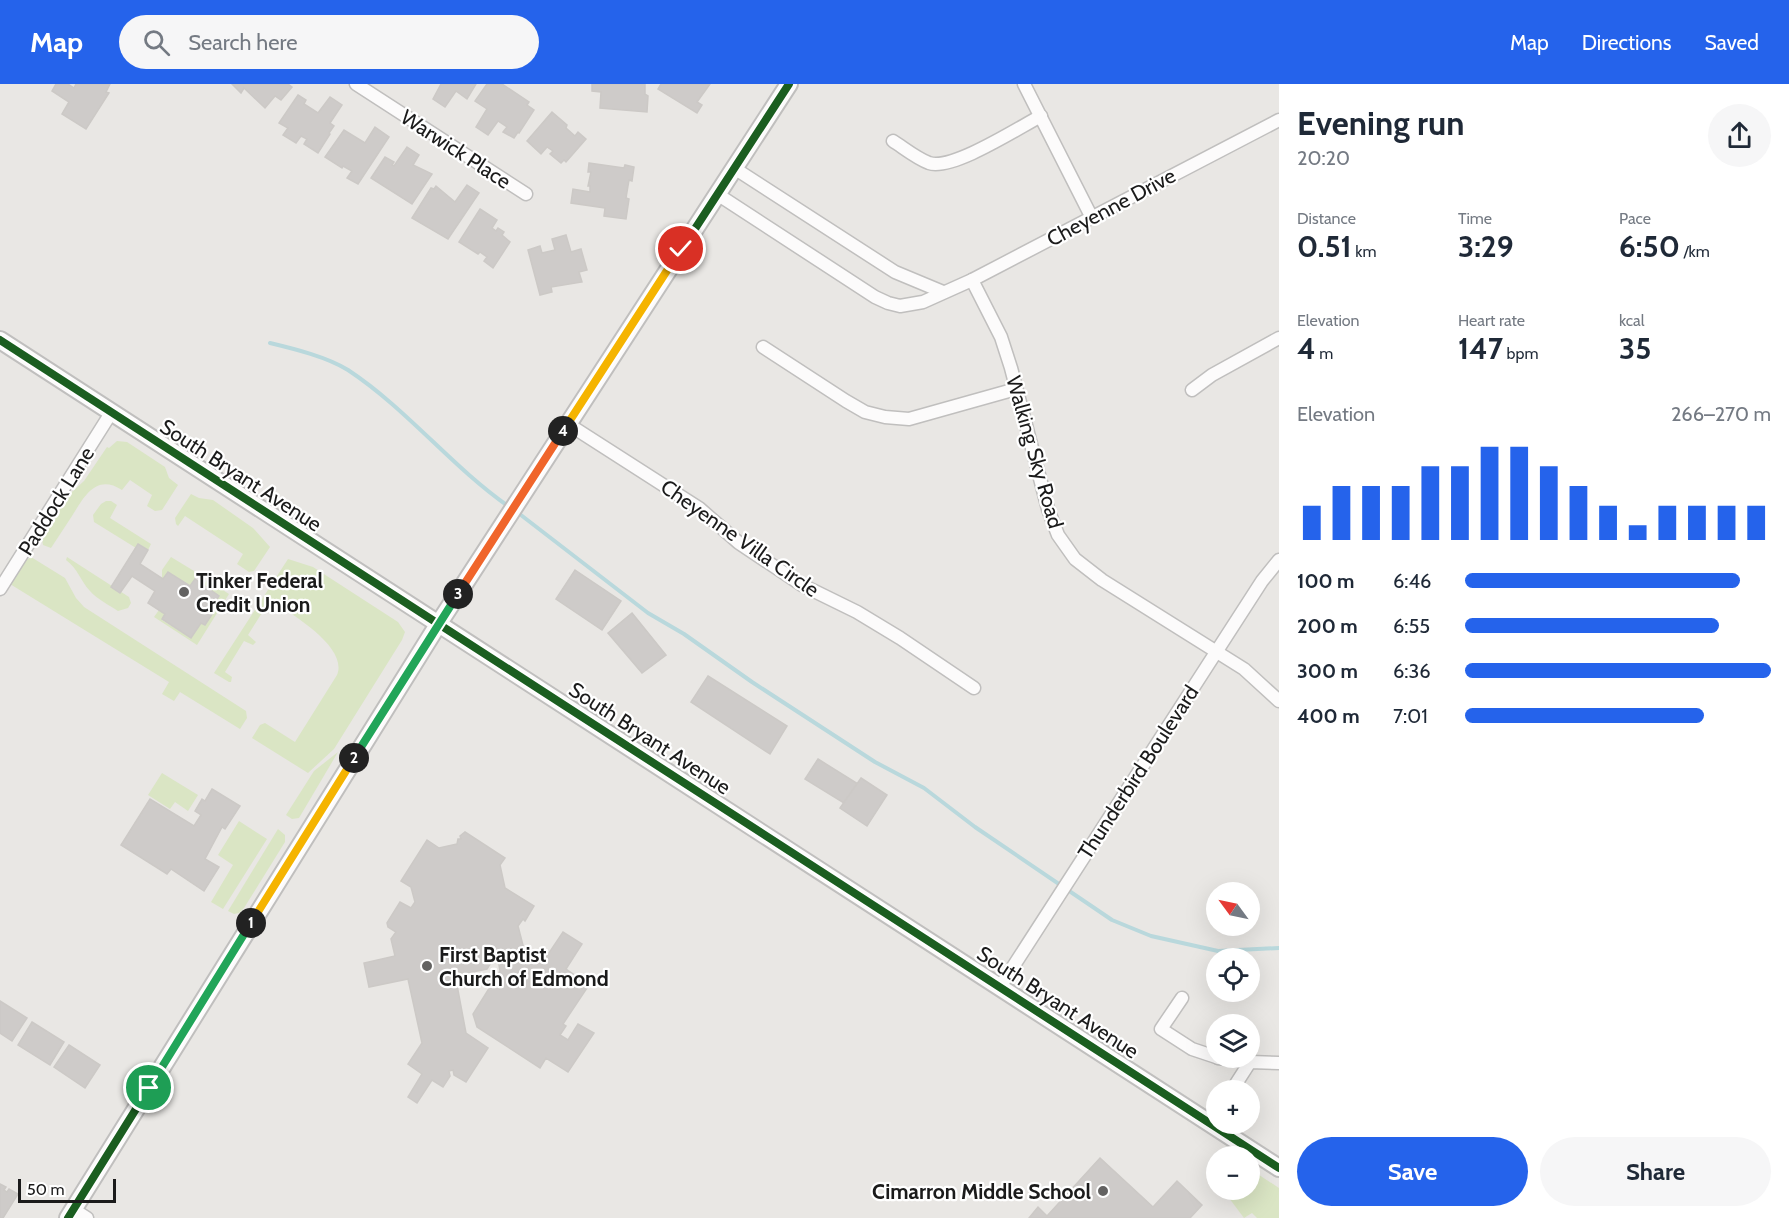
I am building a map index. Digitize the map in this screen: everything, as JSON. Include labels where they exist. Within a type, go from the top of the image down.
[{"type":"street","name":"Warwick Place","points":[[356,84],[526,194]]},
{"type":"street","points":[[76,1215],[439,623],[789,84]]},
{"type":"street","points":[[1024,84],[1091,216]]},
{"type":"street","points":[[893,141],[930,164],[942,165],[967,156],[1041,116]]},
{"type":"street","name":"Cheyenne Drive","points":[[717,194],[875,297],[900,306],[912,305],[972,280],[1279,120]]},
{"type":"street","points":[[734,168],[895,272],[943,292]]},
{"type":"street","name":"Walking Sky Road","points":[[972,280],[1001,337],[1048,509],[1058,535],[1075,559],[1102,580],[1244,669],[1279,701]]},
{"type":"street","points":[[1192,390],[1212,375],[1279,338]]},
{"type":"street","name":"South Bryant Avenue","points":[[0,340],[1000,987],[1206,1115]]},
{"type":"street","points":[[763,347],[866,412],[885,417],[909,419],[1016,389]]},
{"type":"street","name":"Paddock Lane","points":[[0,590],[111,413]]},
{"type":"street","name":"Cheyenne Villa Circle","points":[[568,424],[699,508],[739,543],[802,585],[857,612],[974,688]]},
{"type":"street","name":"Thunderbird Boulevard","points":[[1000,987],[1262,581],[1279,560]]},
{"type":"street","points":[[1182,998],[1161,1029],[1192,1049],[1206,1053]]},
{"type":"street","points":[[1260,1062],[1279,1063]]},
{"type":"street","name":"South Bryant Avenue","points":[[1233,1134],[1279,1168]]},
{"type":"green space","points":[[117,441],[127,442],[165,467],[169,478],[178,485],[162,510],[155,511],[147,506],[152,495],[130,480],[122,490],[113,485],[98,486],[86,495],[51,548],[43,545],[41,534],[62,501],[84,481],[107,447],[109,448]]},
{"type":"green space","points":[[191,494],[213,500],[253,528],[270,547],[254,571],[249,572],[237,564],[243,554],[185,516],[178,526],[176,524],[175,518]]},
{"type":"green space","points":[[106,501],[117,505],[110,518],[151,544],[148,550],[139,544],[136,548],[94,522],[93,515]]},
{"type":"green space","points":[[31,557],[65,578],[84,607],[246,711],[247,718],[240,729],[180,692],[174,701],[162,694],[169,682],[10,584],[25,561]]},
{"type":"green space","points":[[67,557],[129,597],[131,603],[128,608],[118,611],[96,597],[66,560]]},
{"type":"green space","points":[[171,557],[194,571],[195,579],[190,586],[162,579],[162,570]]},
{"type":"green space","points":[[288,559],[313,567],[398,622],[405,632],[334,749],[308,773],[252,738],[260,725],[265,723],[295,742],[337,675],[338,665],[335,655],[319,635],[279,606],[274,613],[265,608],[248,635],[256,642],[253,645],[244,641],[225,672],[232,677],[231,682],[214,673]]},
{"type":"green space","points":[[207,580],[229,594],[197,645],[154,617],[159,610],[165,614],[162,620],[191,638],[201,623],[205,625],[218,605],[204,585]]},
{"type":"green space","points":[[338,752],[299,818],[292,819],[286,815],[314,771]]},
{"type":"green space","points":[[162,773],[198,795],[188,811],[175,802],[170,809],[148,795]]},
{"type":"green space","points":[[239,821],[267,839],[223,909],[211,902],[233,865],[218,855]]},
{"type":"green space","points":[[278,829],[285,835],[285,842],[244,908],[234,914],[228,911]]},
{"type":"green space","points":[[1260,1176],[1279,1188],[1279,1218],[1257,1218],[1252,1213],[1244,1218],[1230,1200],[1260,1200]]},
{"type":"building","points":[[56,84],[68,84],[74,88],[76,84],[110,84],[106,92],[109,93],[86,129],[62,114],[69,102],[52,91]]},
{"type":"building","points":[[232,84],[288,84],[292,87],[281,100],[275,96],[265,108],[244,88],[241,93]]},
{"type":"building","points":[[441,84],[476,84],[467,99],[456,91],[445,107],[433,99]]},
{"type":"building","points":[[487,84],[502,84],[529,102],[527,105],[534,110],[514,138],[503,132],[507,127],[498,121],[488,135],[476,127],[487,109],[475,101]]},
{"type":"building","points":[[592,84],[645,84],[645,94],[648,96],[647,112],[600,108],[601,92],[592,91]]},
{"type":"building","points":[[661,84],[710,84],[697,102],[702,105],[697,113],[658,89]]},
{"type":"building","points":[[298,95],[306,100],[304,104],[318,113],[330,97],[342,105],[330,123],[334,126],[318,153],[304,144],[307,139],[301,136],[296,143],[283,135],[288,128],[279,123]]},
{"type":"building","points":[[552,112],[567,125],[566,128],[575,136],[578,132],[586,139],[566,162],[564,160],[561,163],[550,154],[553,151],[547,147],[541,154],[527,141]]},
{"type":"building","points":[[375,127],[389,137],[358,184],[347,178],[352,171],[343,166],[342,168],[325,157],[344,130],[365,143]]},
{"type":"building","points":[[407,147],[419,155],[413,165],[432,174],[412,204],[371,178],[385,157],[394,162],[392,165],[394,166]]},
{"type":"building","points":[[589,163],[624,168],[625,165],[634,167],[626,198],[629,199],[626,219],[604,216],[605,208],[571,203],[573,189],[590,192]]},
{"type":"building","points":[[467,185],[479,193],[448,239],[412,218],[431,188],[434,189],[436,186],[455,202]]},
{"type":"building","points":[[480,209],[497,220],[492,228],[496,231],[498,228],[504,232],[502,235],[510,242],[493,268],[484,261],[487,257],[459,242]]},
{"type":"building","points":[[566,235],[571,252],[581,249],[587,270],[579,272],[582,282],[551,287],[552,292],[540,295],[528,250],[540,246],[542,253],[555,250],[552,239]]},
{"type":"building","name":"Tinker Federal Credit Union","points":[[138,544],[148,550],[140,564],[163,579],[168,572],[190,586],[195,579],[219,596],[215,602],[218,605],[205,625],[201,623],[191,638],[162,619],[165,614],[148,603],[155,591],[132,576],[120,593],[111,587]]},
{"type":"building","points":[[575,570],[621,601],[602,630],[556,599]]},
{"type":"building","points":[[632,613],[666,655],[642,673],[608,633]]},
{"type":"building","points":[[708,676],[787,726],[770,754],[691,702]]},
{"type":"building","points":[[818,759],[858,784],[844,803],[805,779]]},
{"type":"building","points":[[861,778],[887,795],[867,826],[840,808]]},
{"type":"building","points":[[212,789],[240,806],[225,829],[222,827],[205,859],[219,867],[204,891],[171,869],[167,874],[121,845],[150,799],[194,826],[201,815],[195,811]]},
{"type":"building","name":"First Baptist Church of Edmond","points":[[465,832],[505,858],[500,865],[505,888],[534,906],[525,921],[523,919],[518,926],[525,953],[543,949],[549,953],[563,932],[582,944],[566,969],[589,985],[563,1024],[566,1026],[560,1035],[568,1040],[578,1024],[594,1033],[568,1072],[546,1058],[540,1068],[477,1027],[473,1014],[500,971],[498,959],[492,961],[487,969],[463,974],[454,969],[466,1033],[488,1048],[466,1082],[454,1075],[453,1070],[449,1071],[450,1076],[443,1087],[432,1080],[417,1103],[408,1097],[422,1074],[408,1064],[422,1043],[408,979],[369,987],[364,963],[395,956],[391,939],[396,932],[388,927],[387,923],[400,902],[411,908],[415,902],[411,887],[401,881],[427,840],[439,848],[457,844],[458,839],[461,839],[460,836]]},
{"type":"building","points":[[0,1001],[27,1018],[12,1041],[0,1033]]},
{"type":"building","points":[[32,1022],[64,1042],[50,1065],[18,1045]]},
{"type":"building","points":[[69,1045],[100,1065],[85,1088],[54,1067]]},
{"type":"building","name":"Cimarron Middle School","points":[[1100,1158],[1153,1207],[1177,1181],[1202,1205],[1190,1218],[1029,1218],[1038,1207],[1047,1216]]},
{"type":"building","points":[[0,1184],[6,1187],[4,1190],[7,1192],[9,1189],[18,1194],[3,1218],[0,1218]]},
{"type":"waterway","points":[[270,343],[321,357],[348,370],[390,402],[467,473],[508,506]]},
{"type":"waterway","points":[[517,512],[648,613],[684,634],[752,682],[875,762],[924,788],[975,827],[1112,920],[1151,936],[1218,951],[1279,948]]},
{"type":"cycle path","points":[[68,1218],[439,623],[789,84]]},
{"type":"cycle path","points":[[0,340],[1279,1168]]},
{"type":"place","name":"Tinker Federal Credit Union","points":[[184,592]]},
{"type":"place","name":"First Baptist Church of Edmond","points":[[427,966]]},
{"type":"place","name":"Cimarron Middle School","points":[[1103,1191]]},
{"type":"route","points":[[149,1088],[439,623],[681,249]]}]
